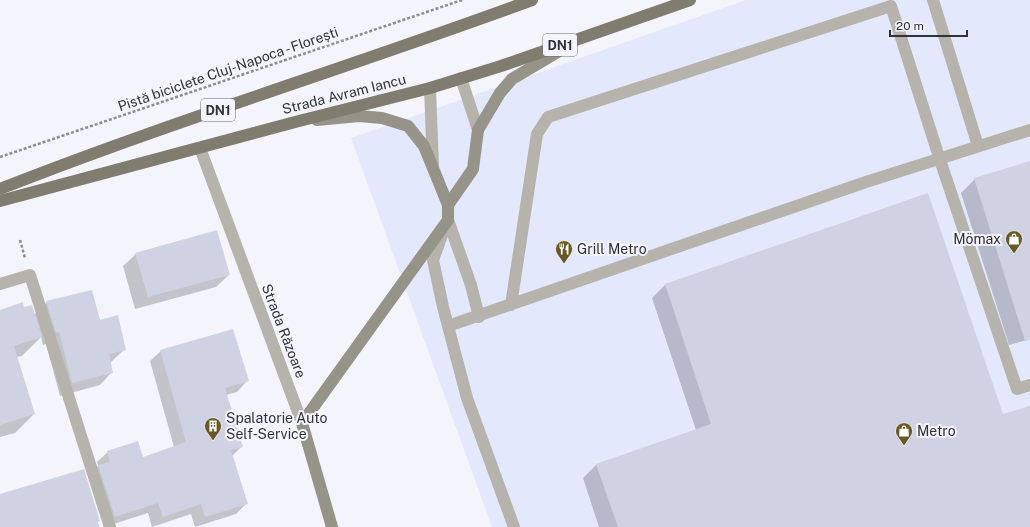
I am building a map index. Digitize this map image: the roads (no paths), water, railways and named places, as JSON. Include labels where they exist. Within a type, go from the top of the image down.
[{"type":"main road","name":"Strada Avram Iancu","points":[[0,189],[75,159],[438,35],[532,0]]},
{"type":"main road","name":"Strada Avram Iancu","points":[[0,201],[299,121],[430,88],[579,39],[690,0]]},
{"type":"street","points":[[933,0],[978,146]]},
{"type":"street","points":[[511,305],[537,134],[548,117],[891,6],[939,157],[1017,389],[1030,385]]},
{"type":"street","points":[[448,205],[473,169],[478,130],[500,93],[512,79],[579,39]]},
{"type":"street","points":[[461,78],[478,130]]},
{"type":"street","points":[[430,88],[433,170]]},
{"type":"street","points":[[299,121],[359,116],[382,118],[408,126],[424,146],[448,205],[448,220],[469,278],[479,317]]},
{"type":"street","points":[[448,326],[479,317],[939,157],[1030,130]]},
{"type":"street","name":"Strada Răzoare","points":[[200,148],[302,422],[332,527]]},
{"type":"street","points":[[302,422],[448,220]]},
{"type":"street","points":[[448,220],[433,260],[448,326],[467,398],[514,527]]},
{"type":"street","points":[[0,284],[30,275],[110,527]]},
{"type":"place","name":"Mömax","points":[[1014,254]]},
{"type":"place","name":"Grill Metro","points":[[564,264]]},
{"type":"place","name":"Spalatorie Auto Self-Service","points":[[213,441]]},
{"type":"place","name":"Metro","points":[[904,446]]}]
